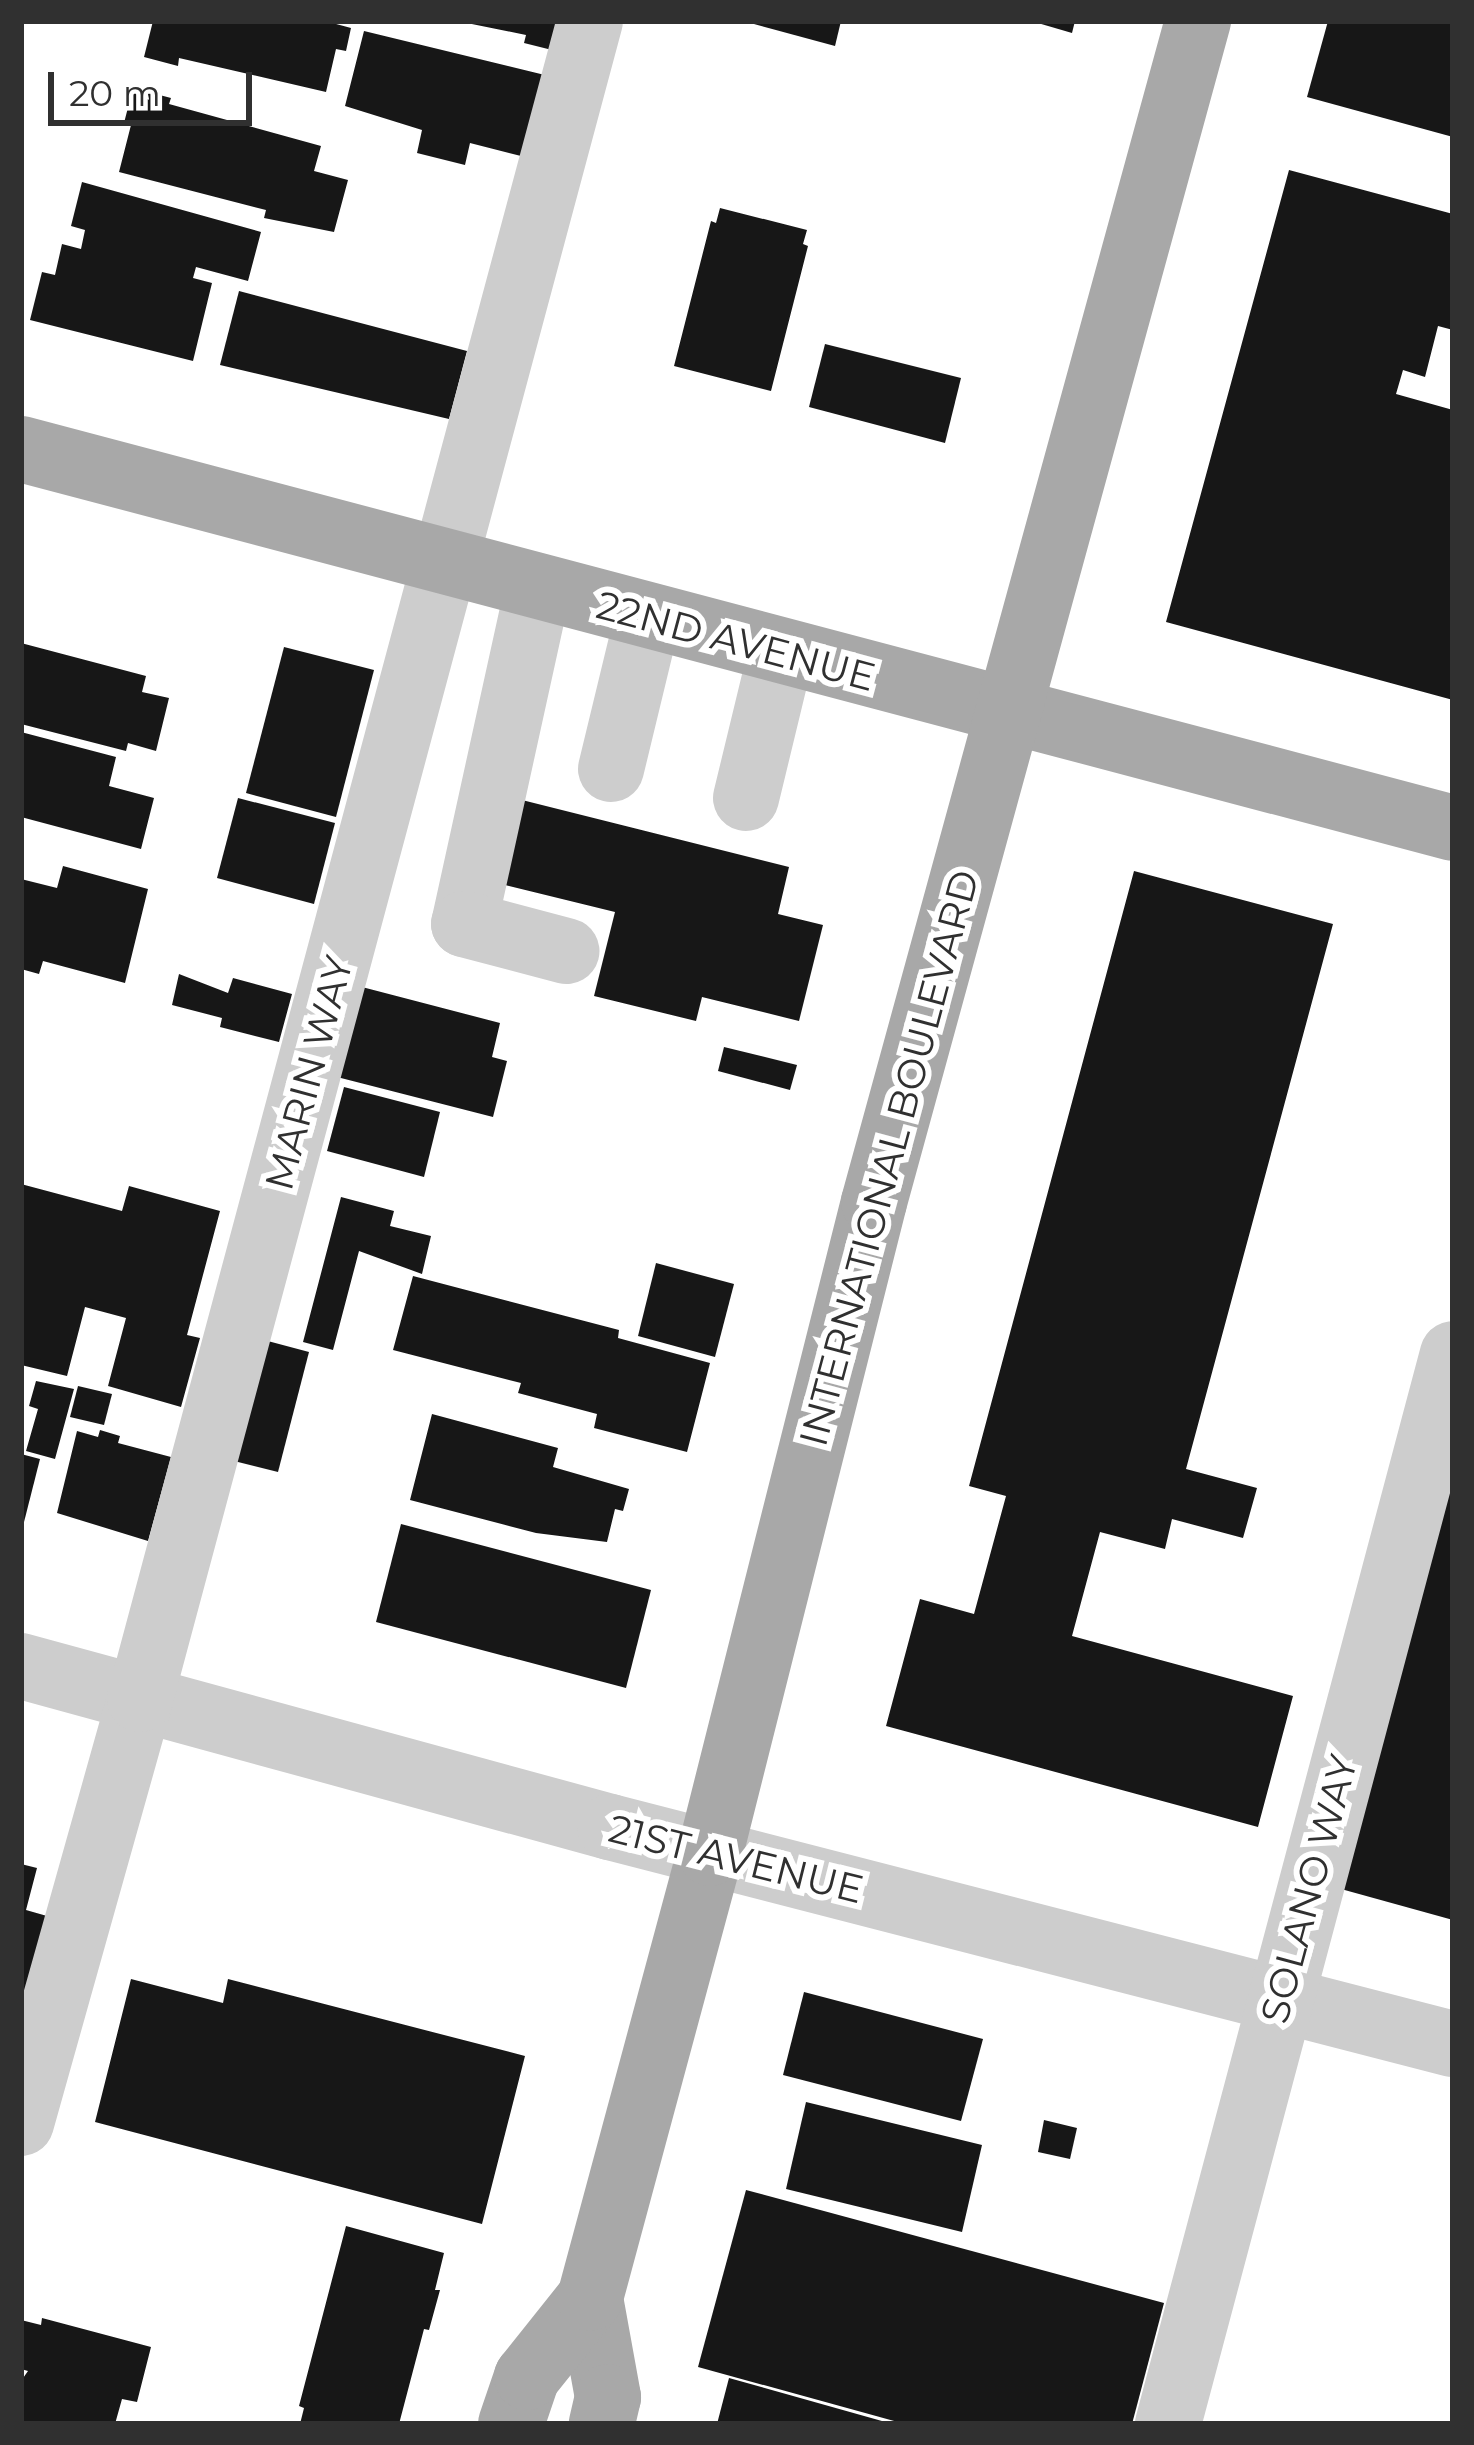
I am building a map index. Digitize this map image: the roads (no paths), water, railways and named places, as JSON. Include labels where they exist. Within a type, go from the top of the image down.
[{"type":"main road","name":"INTERNATIONAL BOULEVARD","points":[[511,2424],[527,2377],[590,2298],[710,1852],[874,1202],[1198,21]]},
{"type":"main road","name":"22ND AVENUE","points":[[21,449],[1453,828]]},
{"type":"main road","name":"INTERNATIONAL BOULEVARD","points":[[590,2298],[608,2397],[602,2424]]},
{"type":"street","name":"MARIN WAY","points":[[21,2123],[448,562],[590,21]]},
{"type":"street","points":[[538,588],[464,924],[566,951]]},
{"type":"street","points":[[611,769],[648,616]]},
{"type":"street","points":[[746,798],[781,652]]},
{"type":"street","name":"SOLANO WAY","points":[[1168,2424],[1453,1354]]},
{"type":"street","name":"21ST AVENUE","points":[[21,1666],[710,1852],[1453,2044]]}]
